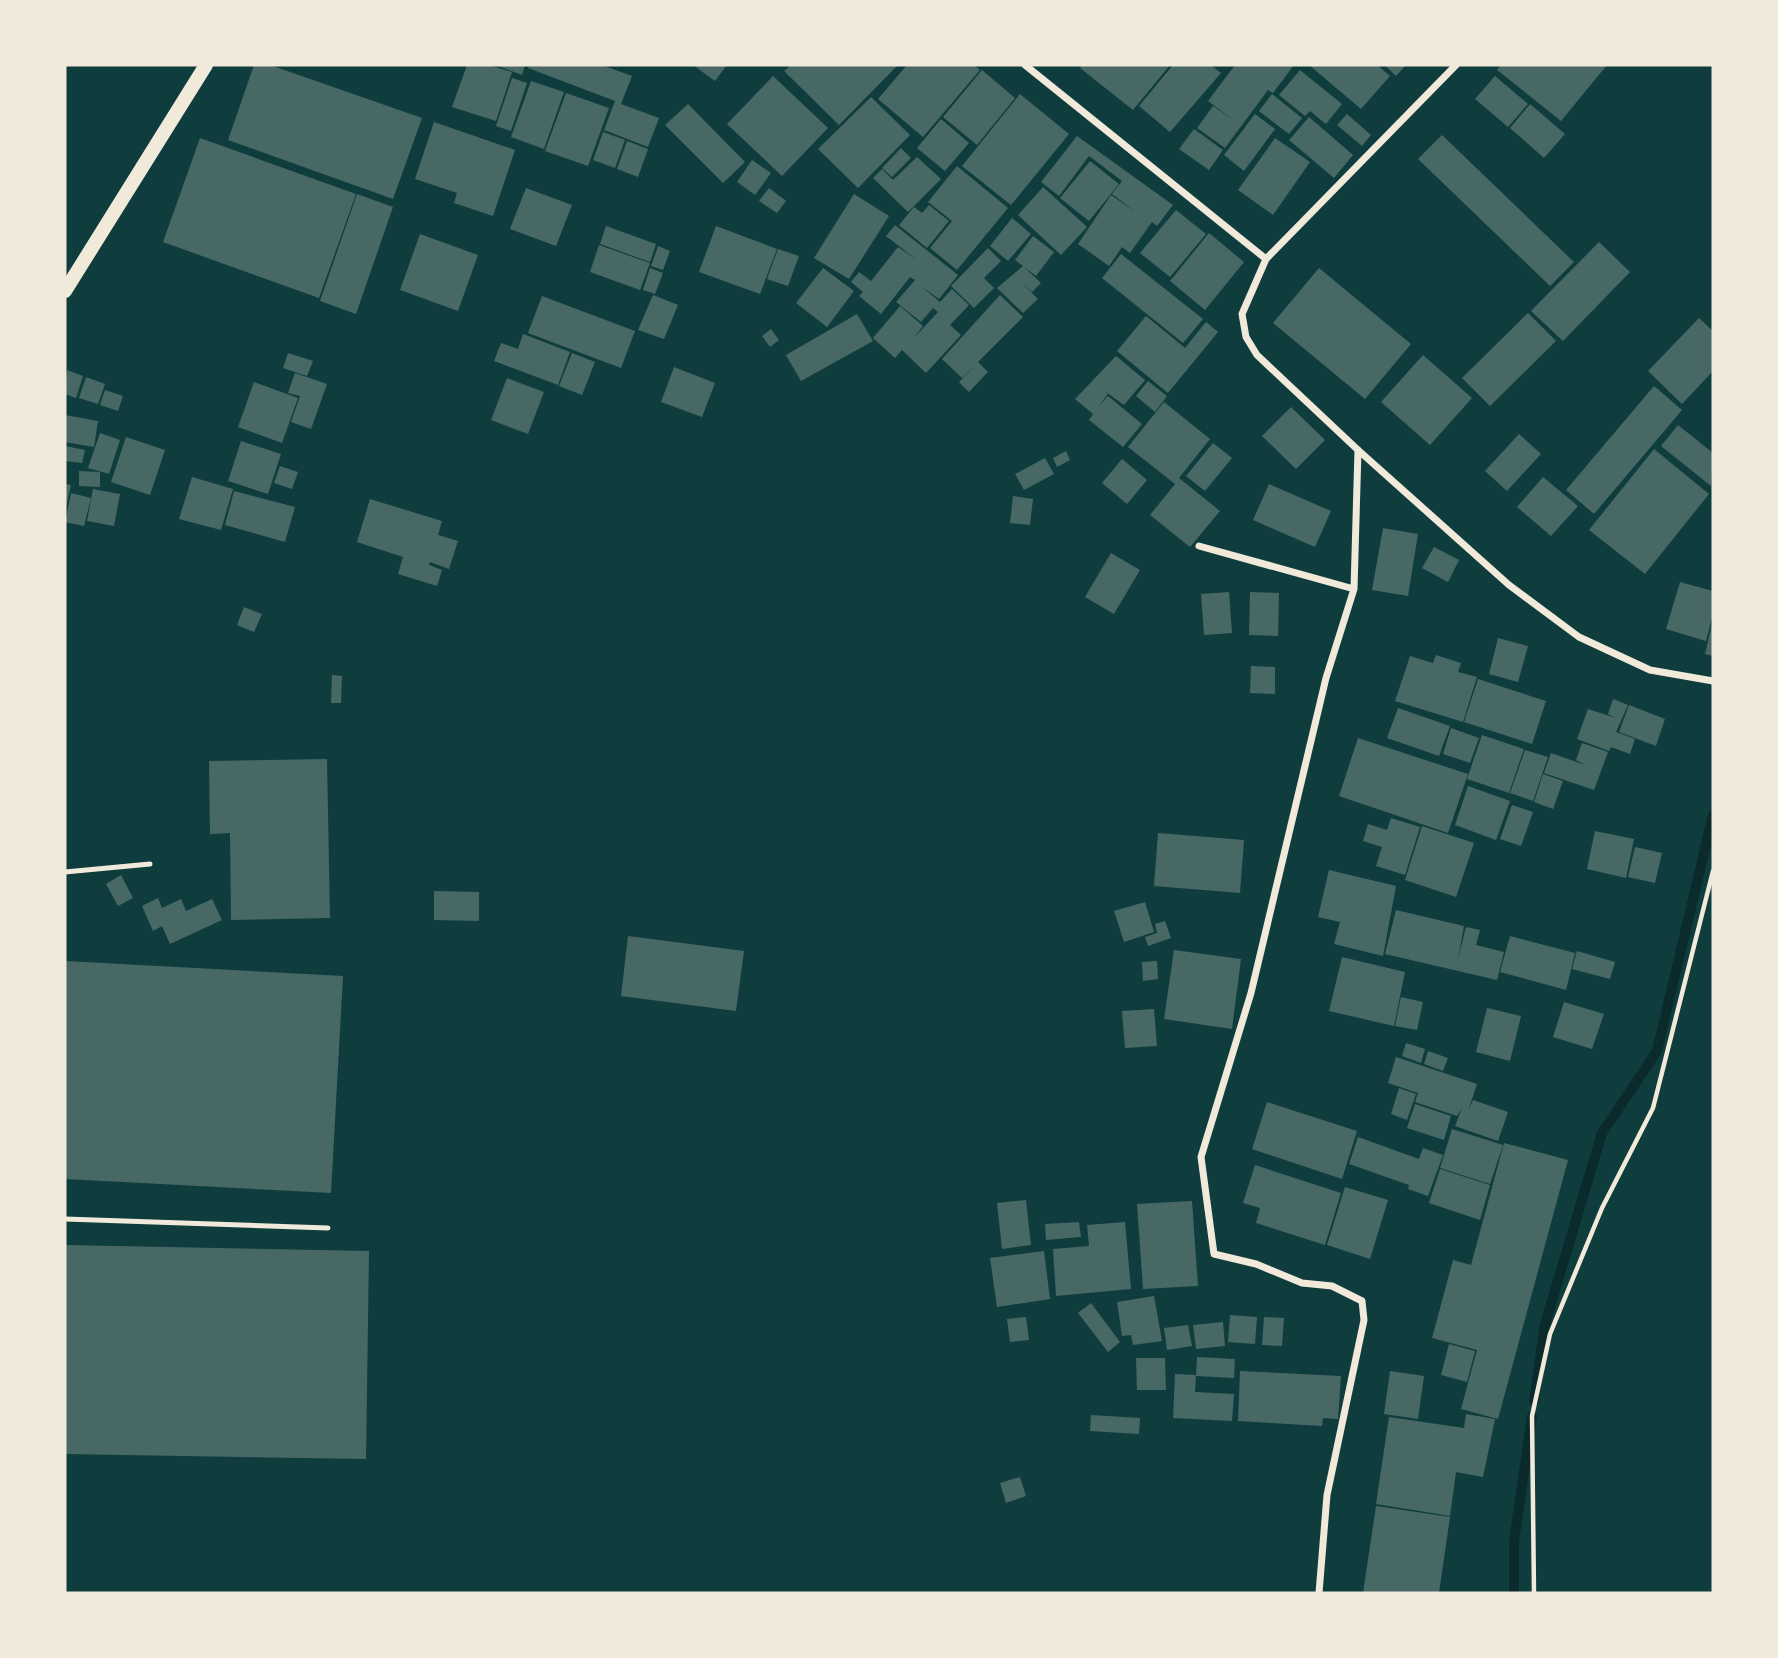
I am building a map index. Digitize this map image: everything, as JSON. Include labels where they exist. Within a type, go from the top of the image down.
[{"type":"main road","points":[[65,291],[206,65]]},
{"type":"street","points":[[1025,65],[1266,259]]},
{"type":"street","points":[[1456,65],[1266,259],[1242,314],[1246,337],[1257,355],[1508,585],[1579,636],[1650,670],[1713,681]]},
{"type":"street","points":[[1319,1593],[1327,1495],[1364,1320],[1362,1301],[1332,1286],[1302,1283],[1256,1264],[1214,1254],[1201,1157],[1251,993],[1326,678],[1354,589],[1358,450]]},
{"type":"street","points":[[1199,546],[1354,589]]},
{"type":"lane","points":[[65,872],[150,863]]},
{"type":"lane","points":[[65,1219],[328,1228]]},
{"type":"path","points":[[1534,1593],[1532,1416],[1550,1334],[1602,1208],[1653,1108],[1713,871]]},
{"type":"building","points":[[254,65],[270,65],[422,118],[393,199],[228,140]]},
{"type":"building","points":[[467,65],[489,65],[512,72],[496,121],[452,107]]},
{"type":"building","points":[[495,65],[525,65],[522,75]]},
{"type":"building","points":[[529,65],[602,65],[632,76],[621,104],[659,118],[648,147],[604,130],[615,101],[528,68]]},
{"type":"building","points":[[693,65],[727,65],[715,81]]},
{"type":"building","points":[[791,65],[898,65],[839,125],[784,71]]},
{"type":"building","points":[[907,65],[974,65],[980,70],[923,137],[878,99]]},
{"type":"building","points":[[1083,65],[1170,65],[1133,110],[1080,68]]},
{"type":"building","points":[[1173,65],[1211,65],[1221,73],[1170,132],[1139,106]]},
{"type":"building","points":[[1235,65],[1294,65],[1273,93],[1268,90],[1225,148],[1197,128],[1213,106],[1236,122],[1208,101]]},
{"type":"building","points":[[1309,65],[1377,65],[1390,76],[1361,109]]},
{"type":"building","points":[[1385,65],[1406,65],[1396,76]]},
{"type":"building","points":[[1501,65],[1607,65],[1561,121],[1497,70]]},
{"type":"building","points":[[982,70],[1015,98],[977,145],[943,117]]},
{"type":"building","points":[[1300,70],[1342,104],[1326,124],[1310,111],[1305,116],[1279,95]]},
{"type":"building","points":[[773,76],[828,128],[782,176],[727,124]]},
{"type":"building","points":[[1495,76],[1528,104],[1508,127],[1475,99]]},
{"type":"building","points":[[512,78],[527,83],[511,131],[496,126]]},
{"type":"building","points":[[531,81],[564,92],[544,149],[511,137]]},
{"type":"building","points":[[566,93],[609,108],[588,166],[545,151]]},
{"type":"building","points":[[1020,94],[1069,134],[1011,205],[962,166]]},
{"type":"building","points":[[1272,94],[1302,118],[1289,134],[1259,111]]},
{"type":"building","points":[[871,97],[910,135],[858,188],[818,149]]},
{"type":"building","points":[[688,104],[745,162],[723,183],[665,125]]},
{"type":"building","points":[[1530,104],[1565,134],[1544,158],[1510,128]]},
{"type":"building","points":[[1255,114],[1275,129],[1244,171],[1224,155]]},
{"type":"building","points":[[1347,114],[1371,135],[1362,146],[1337,125]]},
{"type":"building","points":[[1309,117],[1353,155],[1334,178],[1289,140]]},
{"type":"building","points":[[941,119],[969,143],[945,171],[917,148]]},
{"type":"building","points":[[434,122],[515,150],[493,216],[454,203],[457,193],[415,179]]},
{"type":"building","points":[[1194,129],[1223,150],[1209,170],[1179,149]]},
{"type":"building","points":[[603,132],[625,140],[615,168],[593,160]]},
{"type":"building","points":[[1442,135],[1574,262],[1550,286],[1418,159]]},
{"type":"building","points":[[1077,136],[1173,205],[1157,226],[1152,222],[1130,253],[1122,247],[1109,266],[1078,244],[1111,195],[1136,212],[1112,194],[1122,181],[1089,156],[1059,196],[1041,182]]},
{"type":"building","points":[[200,138],[356,194],[319,298],[163,242]]},
{"type":"building","points":[[1275,138],[1310,162],[1273,215],[1238,190]]},
{"type":"building","points":[[627,141],[648,149],[638,177],[617,169]]},
{"type":"building","points":[[901,148],[911,158],[892,177],[882,168]]},
{"type":"building","points":[[917,157],[941,179],[908,212],[873,178],[882,169],[893,180]]},
{"type":"building","points":[[752,160],[771,173],[755,195],[737,182]]},
{"type":"building","points":[[1090,161],[1119,184],[1089,221],[1060,198]]},
{"type":"building","points":[[957,166],[1008,208],[957,270],[930,248],[952,221],[928,202]]},
{"type":"building","points":[[1043,187],[1087,227],[1061,255],[1018,215]]},
{"type":"building","points":[[526,188],[572,205],[556,246],[510,229]]},
{"type":"building","points":[[769,188],[786,201],[777,213],[759,201]]},
{"type":"building","points":[[357,194],[393,207],[356,314],[320,301]]},
{"type":"building","points":[[854,194],[889,216],[849,279],[814,258]]},
{"type":"building","points":[[929,205],[949,221],[927,248],[899,225],[914,207],[922,213]]},
{"type":"building","points":[[1176,210],[1206,234],[1170,277],[1140,253]]},
{"type":"building","points":[[1012,218],[1031,234],[1008,261],[990,246]]},
{"type":"building","points":[[895,225],[958,275],[939,299],[921,286],[940,302],[952,289],[969,305],[950,325],[961,335],[926,373],[902,350],[895,358],[873,338],[900,306],[923,326],[913,339],[938,312],[933,308],[921,322],[896,302],[915,280],[910,277],[881,314],[859,296],[863,292],[851,282],[859,272],[871,281],[898,247],[917,260],[886,236]]},
{"type":"building","points":[[606,226],[656,244],[650,262],[600,244]]},
{"type":"building","points":[[716,226],[777,249],[760,294],[699,272]]},
{"type":"building","points":[[1209,233],[1244,262],[1205,310],[1170,281]]},
{"type":"building","points":[[420,234],[478,255],[458,311],[400,290]]},
{"type":"building","points":[[1033,236],[1054,252],[1036,276],[1015,260]]},
{"type":"building","points":[[1599,242],[1630,272],[1563,341],[1531,311]]},
{"type":"building","points":[[599,245],[650,263],[640,290],[590,272]]},
{"type":"building","points":[[658,246],[670,251],[663,270],[651,266]]},
{"type":"building","points":[[988,248],[1001,261],[984,278],[994,288],[974,308],[951,286]]},
{"type":"building","points":[[778,249],[799,256],[788,286],[767,279]]},
{"type":"building","points":[[1121,254],[1203,319],[1183,343],[1102,278]]},
{"type":"building","points":[[1023,266],[1041,283],[1032,292],[1021,282],[1038,299],[1023,313],[997,288]]},
{"type":"building","points":[[650,268],[663,273],[655,294],[643,290]]},
{"type":"building","points":[[823,268],[854,291],[827,327],[796,303]]},
{"type":"building","points":[[1319,268],[1411,344],[1365,399],[1273,323]]},
{"type":"building","points":[[653,295],[678,305],[664,339],[638,330]]},
{"type":"building","points":[[1000,295],[1023,317],[962,378],[942,359]]},
{"type":"building","points":[[542,296],[635,331],[621,368],[528,333]]},
{"type":"building","points":[[1528,313],[1556,341],[1490,406],[1462,378]]},
{"type":"building","points":[[857,314],[873,341],[801,381],[786,355]]},
{"type":"building","points":[[1146,316],[1185,348],[1206,322],[1218,332],[1168,393],[1117,351]]},
{"type":"building","points":[[1699,318],[1713,331],[1713,371],[1682,404],[1648,371]]},
{"type":"building","points":[[771,329],[779,340],[770,347],[762,336]]},
{"type":"building","points":[[523,334],[570,352],[558,385],[494,361],[501,343],[518,349]]},
{"type":"building","points":[[288,353],[313,361],[307,376],[283,368]]},
{"type":"building","points":[[572,353],[595,362],[582,395],[559,386]]},
{"type":"building","points":[[1423,355],[1472,398],[1430,445],[1381,402]]},
{"type":"building","points":[[1116,356],[1145,380],[1124,405],[1103,390],[1108,394],[1098,407],[1108,396],[1142,424],[1123,447],[1089,420],[1093,414],[1075,399]]},
{"type":"building","points":[[978,362],[988,372],[969,392],[959,382]]},
{"type":"building","points":[[674,367],[715,383],[702,417],[661,402]]},
{"type":"building","points":[[67,370],[83,376],[76,398],[65,394]]},
{"type":"building","points":[[295,373],[327,384],[311,429],[291,422],[300,396],[288,393]]},
{"type":"building","points":[[86,377],[105,384],[98,404],[79,398]]},
{"type":"building","points":[[507,378],[544,392],[528,434],[491,420]]},
{"type":"building","points":[[1148,381],[1167,396],[1155,412],[1136,396]]},
{"type":"building","points":[[254,382],[298,398],[282,443],[238,427]]},
{"type":"building","points":[[1654,386],[1682,410],[1594,514],[1566,490]]},
{"type":"building","points":[[105,390],[123,396],[118,411],[100,405]]},
{"type":"building","points":[[1164,402],[1210,439],[1179,478],[1220,511],[1190,547],[1150,515],[1175,484],[1128,447]]},
{"type":"building","points":[[1291,407],[1325,440],[1296,469],[1262,436]]},
{"type":"building","points":[[65,415],[98,421],[94,447],[65,442]]},
{"type":"building","points":[[1678,425],[1713,453],[1711,486],[1661,446]]},
{"type":"building","points":[[100,433],[120,440],[109,474],[88,468]]},
{"type":"building","points":[[1519,434],[1541,454],[1507,491],[1485,471]]},
{"type":"building","points":[[126,437],[165,450],[150,495],[111,482]]},
{"type":"building","points":[[241,441],[281,454],[268,494],[228,481]]},
{"type":"building","points":[[1213,443],[1232,458],[1205,491],[1186,476]]},
{"type":"building","points":[[65,446],[85,450],[82,463],[65,461]]},
{"type":"building","points":[[1654,449],[1709,494],[1645,574],[1589,530]]},
{"type":"building","points":[[1066,451],[1070,460],[1057,467],[1053,458]]},
{"type":"building","points":[[1045,458],[1054,474],[1024,490],[1015,474]]},
{"type":"building","points":[[1122,459],[1147,480],[1127,504],[1102,483]]},
{"type":"building","points":[[280,466],[298,472],[292,489],[274,483]]},
{"type":"building","points":[[79,471],[100,472],[100,487],[79,486]]},
{"type":"building","points":[[192,477],[233,489],[221,530],[179,519]]},
{"type":"building","points":[[1543,477],[1578,506],[1551,536],[1517,507]]},
{"type":"building","points":[[65,484],[71,485],[66,508],[65,508]]},
{"type":"building","points":[[1269,484],[1331,511],[1315,547],[1253,520]]},
{"type":"building","points":[[93,489],[120,494],[114,526],[87,521]]},
{"type":"building","points":[[234,491],[295,507],[285,542],[225,525]]},
{"type":"building","points":[[71,493],[91,498],[84,526],[65,522]]},
{"type":"building","points":[[1013,496],[1033,499],[1030,525],[1010,523]]},
{"type":"building","points":[[370,499],[442,521],[438,535],[458,541],[449,569],[430,562],[429,565],[442,570],[437,586],[398,574],[403,557],[357,542]]},
{"type":"building","points":[[1383,528],[1418,534],[1408,596],[1372,590]]},
{"type":"building","points":[[1434,547],[1459,560],[1448,582],[1422,568]]},
{"type":"building","points":[[1111,553],[1140,570],[1114,614],[1085,597]]},
{"type":"building","points":[[1680,582],[1713,591],[1713,614],[1706,641],[1666,629]]},
{"type":"building","points":[[1229,592],[1232,633],[1204,635],[1201,594]]},
{"type":"building","points":[[1250,592],[1279,593],[1278,636],[1249,635]]},
{"type":"building","points":[[244,607],[262,614],[254,632],[237,625]]},
{"type":"building","points":[[1713,624],[1713,656],[1705,654]]},
{"type":"building","points":[[1498,638],[1528,646],[1518,682],[1489,674]]},
{"type":"building","points":[[1436,655],[1461,663],[1458,672],[1477,677],[1463,722],[1395,701],[1410,656],[1433,663]]},
{"type":"building","points":[[1251,666],[1275,667],[1275,694],[1250,693]]},
{"type":"building","points":[[332,675],[342,676],[341,703],[331,703]]},
{"type":"building","points":[[1478,679],[1546,701],[1532,744],[1464,722]]},
{"type":"building","points":[[1613,699],[1628,705],[1616,732],[1635,739],[1630,754],[1611,747],[1609,751],[1577,739],[1588,709],[1616,718],[1608,714]]},
{"type":"building","points":[[1629,705],[1665,719],[1656,746],[1619,732]]},
{"type":"building","points":[[1398,708],[1450,726],[1439,756],[1387,738]]},
{"type":"building","points":[[1451,728],[1479,738],[1470,763],[1443,754]]},
{"type":"building","points":[[1482,735],[1524,749],[1509,793],[1467,779]]},
{"type":"building","points":[[1358,738],[1468,774],[1448,833],[1339,796]]},
{"type":"building","points":[[1582,743],[1608,752],[1594,790],[1544,773],[1551,753],[1585,765],[1576,760]]},
{"type":"building","points":[[1525,750],[1548,757],[1533,801],[1510,793]]},
{"type":"building","points":[[327,759],[330,918],[231,920],[230,833],[210,834],[209,761]]},
{"type":"building","points":[[1543,774],[1563,781],[1553,809],[1534,802]]},
{"type":"building","points":[[1468,786],[1510,801],[1496,840],[1455,825]]},
{"type":"building","points":[[1512,805],[1533,812],[1521,846],[1500,839]]},
{"type":"building","points":[[1391,818],[1420,827],[1405,875],[1376,866],[1382,847],[1363,841],[1368,824],[1387,830]]},
{"type":"building","points":[[1422,826],[1474,843],[1456,897],[1405,880]]},
{"type":"building","points":[[1595,831],[1634,839],[1626,878],[1587,869]]},
{"type":"building","points":[[1158,833],[1244,840],[1240,893],[1154,886]]},
{"type":"building","points":[[1635,847],[1662,853],[1655,883],[1628,877]]},
{"type":"building","points":[[1329,870],[1396,886],[1383,956],[1334,944],[1340,922],[1318,917]]},
{"type":"building","points":[[121,875],[133,898],[118,906],[106,884]]},
{"type":"building","points":[[434,891],[479,892],[479,921],[434,920]]},
{"type":"building","points":[[158,898],[162,908],[181,899],[186,911],[212,899],[222,920],[170,944],[162,926],[153,931],[142,906]]},
{"type":"building","points":[[1145,902],[1154,932],[1124,942],[1114,911]]},
{"type":"building","points":[[1396,910],[1464,926],[1458,959],[1466,927],[1480,930],[1476,945],[1504,952],[1497,980],[1385,954]]},
{"type":"building","points":[[1165,921],[1171,938],[1148,946],[1145,937],[1157,933],[1155,924]]},
{"type":"building","points":[[628,936],[744,951],[736,1011],[621,996]]},
{"type":"building","points":[[1510,936],[1575,953],[1566,990],[1500,972]]},
{"type":"building","points":[[1174,950],[1241,959],[1232,1029],[1164,1019]]},
{"type":"building","points":[[1577,951],[1615,962],[1610,979],[1572,969]]},
{"type":"building","points":[[1342,957],[1405,972],[1394,1026],[1329,1011]]},
{"type":"building","points":[[65,961],[343,976],[331,1193],[65,1179]]},
{"type":"building","points":[[1157,961],[1158,979],[1143,981],[1142,962]]},
{"type":"building","points":[[1401,997],[1423,1002],[1417,1030],[1395,1026]]},
{"type":"building","points":[[1564,1002],[1604,1014],[1592,1049],[1553,1037]]},
{"type":"building","points":[[1487,1008],[1521,1016],[1510,1061],[1476,1052]]},
{"type":"building","points":[[1154,1009],[1157,1046],[1125,1048],[1122,1011]]},
{"type":"building","points":[[1406,1043],[1425,1049],[1421,1063],[1402,1056]]},
{"type":"building","points":[[1428,1051],[1448,1058],[1443,1071],[1424,1064]]},
{"type":"building","points":[[1396,1057],[1477,1084],[1468,1111],[1473,1100],[1508,1112],[1498,1141],[1455,1126],[1462,1108],[1457,1116],[1415,1102],[1418,1093],[1388,1083]]},
{"type":"building","points":[[1399,1088],[1416,1094],[1407,1120],[1391,1114]]},
{"type":"building","points":[[1267,1102],[1357,1131],[1342,1179],[1252,1149]]},
{"type":"building","points":[[1415,1104],[1451,1116],[1444,1140],[1407,1128]]},
{"type":"building","points":[[1452,1129],[1503,1145],[1490,1184],[1440,1168]]},
{"type":"building","points":[[1358,1137],[1419,1159],[1423,1148],[1443,1155],[1428,1196],[1408,1189],[1409,1185],[1349,1164]]},
{"type":"building","points":[[1504,1143],[1568,1160],[1498,1419],[1461,1409],[1477,1350],[1432,1338],[1453,1260],[1471,1265]]},
{"type":"building","points":[[1255,1165],[1341,1193],[1325,1245],[1256,1223],[1260,1208],[1243,1203]]},
{"type":"building","points":[[1440,1169],[1490,1185],[1480,1220],[1429,1203]]},
{"type":"building","points":[[1345,1187],[1388,1200],[1370,1259],[1327,1245]]},
{"type":"building","points":[[1026,1200],[1031,1245],[1002,1249],[997,1203]]},
{"type":"building","points":[[1192,1201],[1198,1286],[1143,1289],[1137,1204]]},
{"type":"building","points":[[1079,1222],[1081,1237],[1046,1240],[1045,1224]]},
{"type":"building","points":[[1125,1222],[1131,1289],[1056,1296],[1053,1249],[1089,1246],[1087,1225]]},
{"type":"building","points":[[65,1245],[369,1251],[366,1459],[65,1454]]},
{"type":"building","points":[[1044,1251],[1050,1299],[997,1307],[990,1258]]},
{"type":"building","points":[[1154,1296],[1162,1341],[1133,1345],[1131,1335],[1122,1336],[1117,1302]]},
{"type":"building","points":[[1091,1303],[1120,1342],[1108,1352],[1078,1313]]},
{"type":"building","points":[[1230,1315],[1257,1317],[1255,1344],[1228,1342]]},
{"type":"building","points":[[1026,1317],[1029,1340],[1010,1342],[1007,1319]]},
{"type":"building","points":[[1264,1317],[1284,1318],[1282,1346],[1262,1345]]},
{"type":"building","points":[[1223,1322],[1225,1346],[1196,1349],[1193,1325]]},
{"type":"building","points":[[1188,1325],[1192,1346],[1167,1350],[1164,1328]]},
{"type":"building","points":[[1449,1344],[1475,1351],[1467,1382],[1441,1375]]},
{"type":"building","points":[[1197,1357],[1235,1359],[1234,1378],[1196,1376]]},
{"type":"building","points":[[1136,1358],[1165,1358],[1166,1390],[1137,1390]]},
{"type":"building","points":[[1240,1371],[1341,1376],[1338,1419],[1323,1418],[1322,1426],[1238,1421]]},
{"type":"building","points":[[1390,1371],[1424,1376],[1418,1419],[1384,1414]]},
{"type":"building","points":[[1175,1374],[1196,1375],[1195,1392],[1234,1394],[1232,1421],[1173,1418]]},
{"type":"building","points":[[1466,1414],[1495,1419],[1483,1477],[1456,1472],[1450,1516],[1376,1504],[1389,1417],[1464,1428]]},
{"type":"building","points":[[1091,1415],[1140,1418],[1139,1434],[1090,1431]]},
{"type":"building","points":[[1020,1477],[1026,1496],[1006,1503],[1000,1483]]},
{"type":"building","points":[[1376,1506],[1450,1517],[1439,1593],[1363,1593]]},
{"type":"waterway","points":[[1534,1401],[1545,1324],[1602,1133],[1657,1051],[1713,815]]},
{"type":"waterway","points":[[1514,1593],[1514,1541],[1532,1416]]}]
